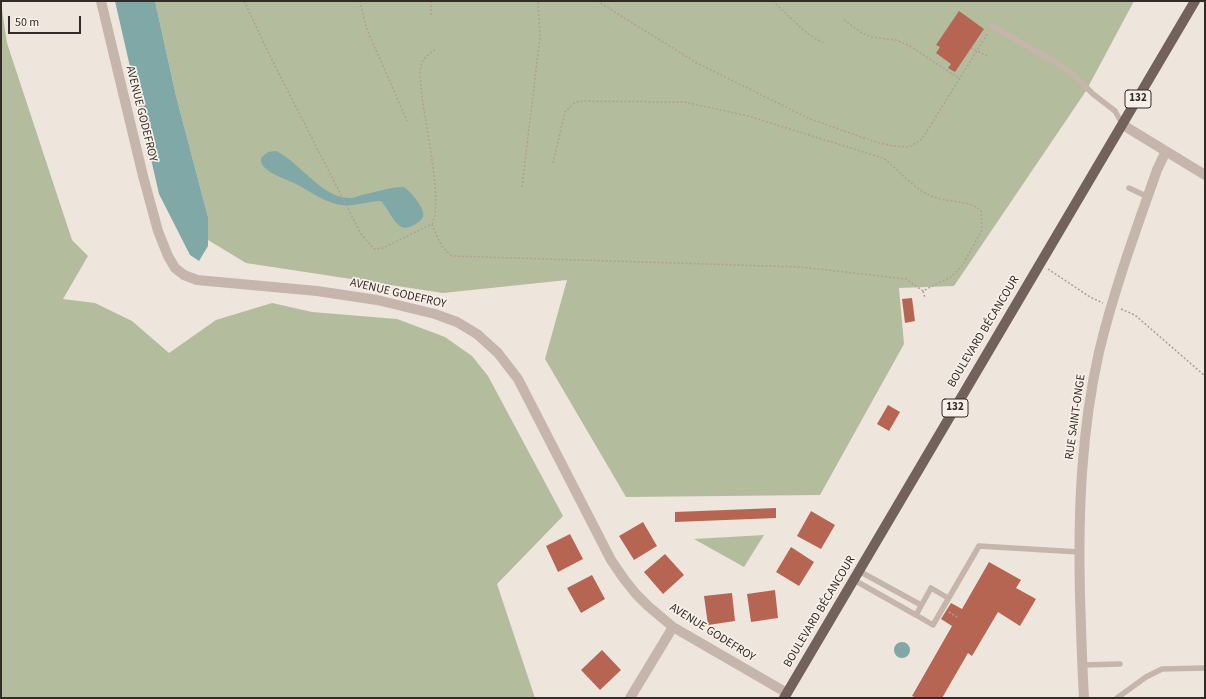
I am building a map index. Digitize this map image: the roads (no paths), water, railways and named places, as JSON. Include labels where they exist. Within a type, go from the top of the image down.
[{"type":"main road","name":"BOULEVARD BÉCANCOUR","points":[[785,696],[1195,1]]},
{"type":"street","name":"AVENUE GODEFROY","points":[[101,1],[152,209],[164,246],[175,268],[184,275],[197,280],[317,291],[406,306],[449,318],[471,330],[498,353],[518,379],[597,533],[621,574],[642,600],[673,627],[785,696]]},
{"type":"street","points":[[1123,125],[1205,175]]},
{"type":"street","name":"RUE SAINT-ONGE","points":[[1084,698],[1079,552],[1083,454],[1095,374],[1115,292],[1157,170],[1166,151]]},
{"type":"street","points":[[630,698],[673,627]]},
{"type":"lane","points":[[992,26],[1055,62],[1072,74],[1093,94],[1115,111],[1123,125]]},
{"type":"lane","points":[[1129,188],[1148,197]]},
{"type":"lane","points":[[854,580],[933,625],[979,546],[1079,552]]},
{"type":"lane","points":[[859,571],[921,605]]},
{"type":"lane","points":[[916,615],[931,588],[948,598]]},
{"type":"lane","points":[[1082,665],[1120,664]]},
{"type":"lane","points":[[1117,698],[1146,677],[1162,669],[1205,668]]},
{"type":"water","points":[[115,1],[155,1],[176,96],[208,217],[208,246],[199,261],[190,255],[159,194]]},
{"type":"water","points":[[276,151],[294,163],[320,186],[340,196],[352,198],[388,189],[404,187],[420,205],[423,217],[414,225],[404,228],[399,226],[381,201],[356,205],[341,205],[323,199],[274,174],[263,166],[261,158],[268,152]]},
{"type":"water","points":[[899,642],[905,642],[910,647],[908,656],[905,658],[899,658],[894,653],[894,647]]}]
